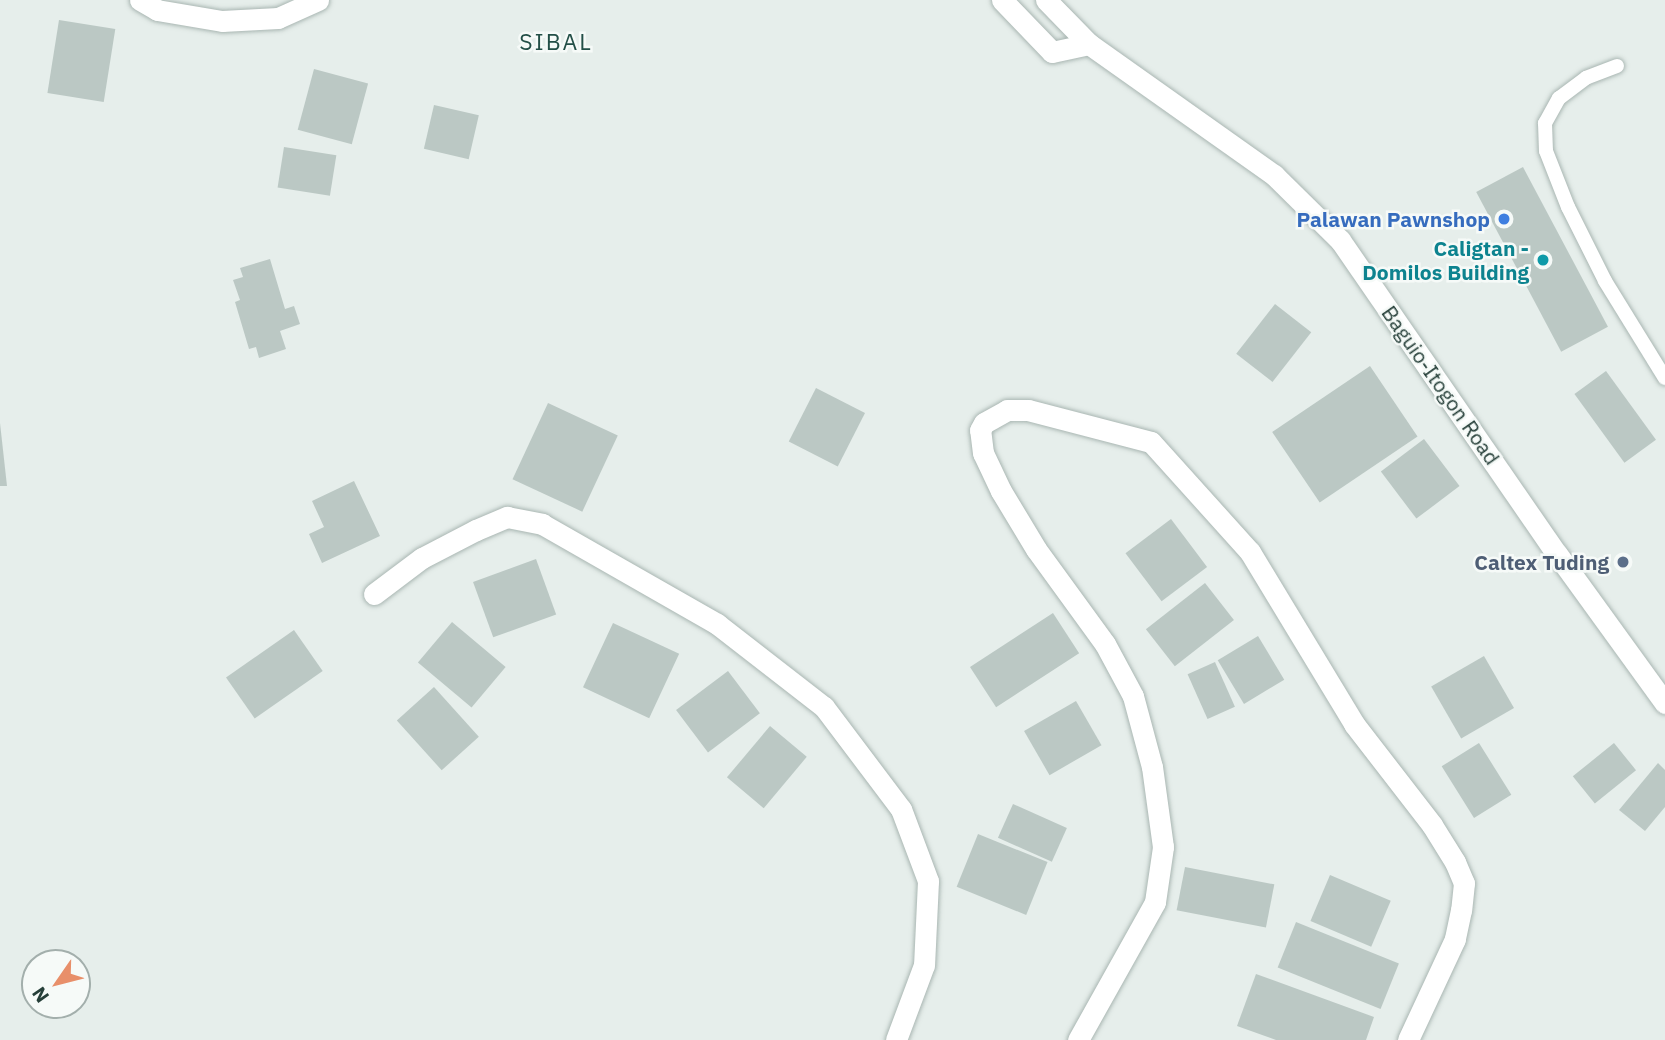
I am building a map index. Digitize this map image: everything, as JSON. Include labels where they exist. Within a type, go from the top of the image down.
[{"type":"street","points":[[140,0],[157,10],[222,21],[278,18],[318,0]]},
{"type":"street","points":[[1002,0],[1052,51],[1089,44]]},
{"type":"street","name":"Baguio-Itogon Road","points":[[1046,0],[1089,44],[1275,175],[1340,240],[1557,554],[1665,703]]},
{"type":"street","points":[[1078,1040],[1155,902],[1163,847],[1152,767],[1133,696],[1105,644],[1036,549],[1001,491],[983,453],[981,430],[984,423],[1007,410],[1028,410],[1151,442],[1250,552],[1354,724],[1432,825],[1455,862],[1464,883],[1461,910],[1455,939],[1408,1040]]},
{"type":"street","points":[[374,594],[422,558],[476,530],[508,517],[542,524],[717,624],[824,707],[901,809],[928,881],[924,965],[896,1040]]},
{"type":"lane","points":[[1617,66],[1586,78],[1559,98],[1545,123],[1546,150],[1568,207],[1605,281],[1665,378]]},
{"type":"building","points":[[59,20],[115,29],[104,102],[47,93]]},
{"type":"building","points":[[314,69],[368,83],[352,144],[298,130]]},
{"type":"building","points":[[434,105],[479,115],[469,159],[424,149]]},
{"type":"building","points":[[284,147],[336,155],[330,196],[278,187]]},
{"type":"building","name":"Caligtan - Domilos Building","points":[[1523,167],[1608,327],[1561,352],[1476,192]]},
{"type":"building","points":[[270,259],[285,309],[294,306],[300,324],[280,331],[286,349],[259,358],[256,347],[249,349],[235,302],[240,300],[233,280],[243,277],[240,268]]},
{"type":"building","points":[[1275,304],[1311,332],[1272,382],[1236,354]]},
{"type":"building","points":[[1370,366],[1418,436],[1320,502],[1272,432]]},
{"type":"building","points":[[1606,371],[1656,440],[1624,463],[1574,394]]},
{"type":"building","points":[[816,388],[865,413],[838,466],[789,441]]},
{"type":"building","points":[[548,403],[618,436],[582,512],[513,479]]},
{"type":"building","points":[[0,423],[7,486],[0,486]]},
{"type":"building","points":[[1424,439],[1460,486],[1416,519],[1381,471]]},
{"type":"building","points":[[354,481],[380,536],[322,563],[309,534],[324,527],[312,501]]},
{"type":"building","points":[[1171,519],[1207,567],[1162,601],[1125,553]]},
{"type":"building","points":[[536,559],[556,614],[493,637],[473,582]]},
{"type":"building","points":[[1205,583],[1234,620],[1175,666],[1146,629]]},
{"type":"building","points":[[1053,613],[1079,653],[996,707],[970,667]]},
{"type":"building","points":[[452,622],[506,667],[472,708],[418,663]]},
{"type":"building","points":[[613,623],[679,654],[649,718],[583,687]]},
{"type":"building","points":[[294,630],[323,671],[255,719],[226,678]]},
{"type":"building","points":[[1258,636],[1284,680],[1244,704],[1218,660]]},
{"type":"building","points":[[1484,656],[1514,708],[1461,738],[1431,686]]},
{"type":"building","points":[[1215,662],[1235,707],[1208,719],[1188,674]]},
{"type":"building","points":[[728,671],[760,713],[708,752],[676,710]]},
{"type":"building","points":[[434,687],[479,737],[442,770],[397,720]]},
{"type":"building","points":[[1076,701],[1102,745],[1050,775],[1024,731]]},
{"type":"building","points":[[770,726],[807,757],[764,808],[727,777]]},
{"type":"building","points":[[1479,743],[1511,795],[1474,818],[1442,766]]},
{"type":"building","points":[[1614,743],[1636,770],[1595,804],[1573,776]]},
{"type":"building","points":[[1658,763],[1665,770],[1665,807],[1645,831],[1619,810]]},
{"type":"building","points":[[1013,804],[1067,828],[1052,862],[998,838]]},
{"type":"building","points":[[978,834],[1048,862],[1026,915],[957,887]]},
{"type":"building","points":[[1185,867],[1274,884],[1266,928],[1177,910]]},
{"type":"building","points":[[1330,875],[1391,901],[1371,947],[1310,921]]},
{"type":"building","points":[[1296,922],[1399,964],[1381,1009],[1278,967]]},
{"type":"building","points":[[1256,974],[1374,1017],[1366,1040],[1276,1040],[1237,1026]]},
{"type":"place","name":"Palawan Pawnshop","points":[[1504,219]]},
{"type":"place","name":"Caligtan - Domilos Building","points":[[1543,260]]},
{"type":"place","name":"Caltex Tuding","points":[[1623,562]]},
{"type":"district","name":"SIBAL","points":[[556,41]]}]
